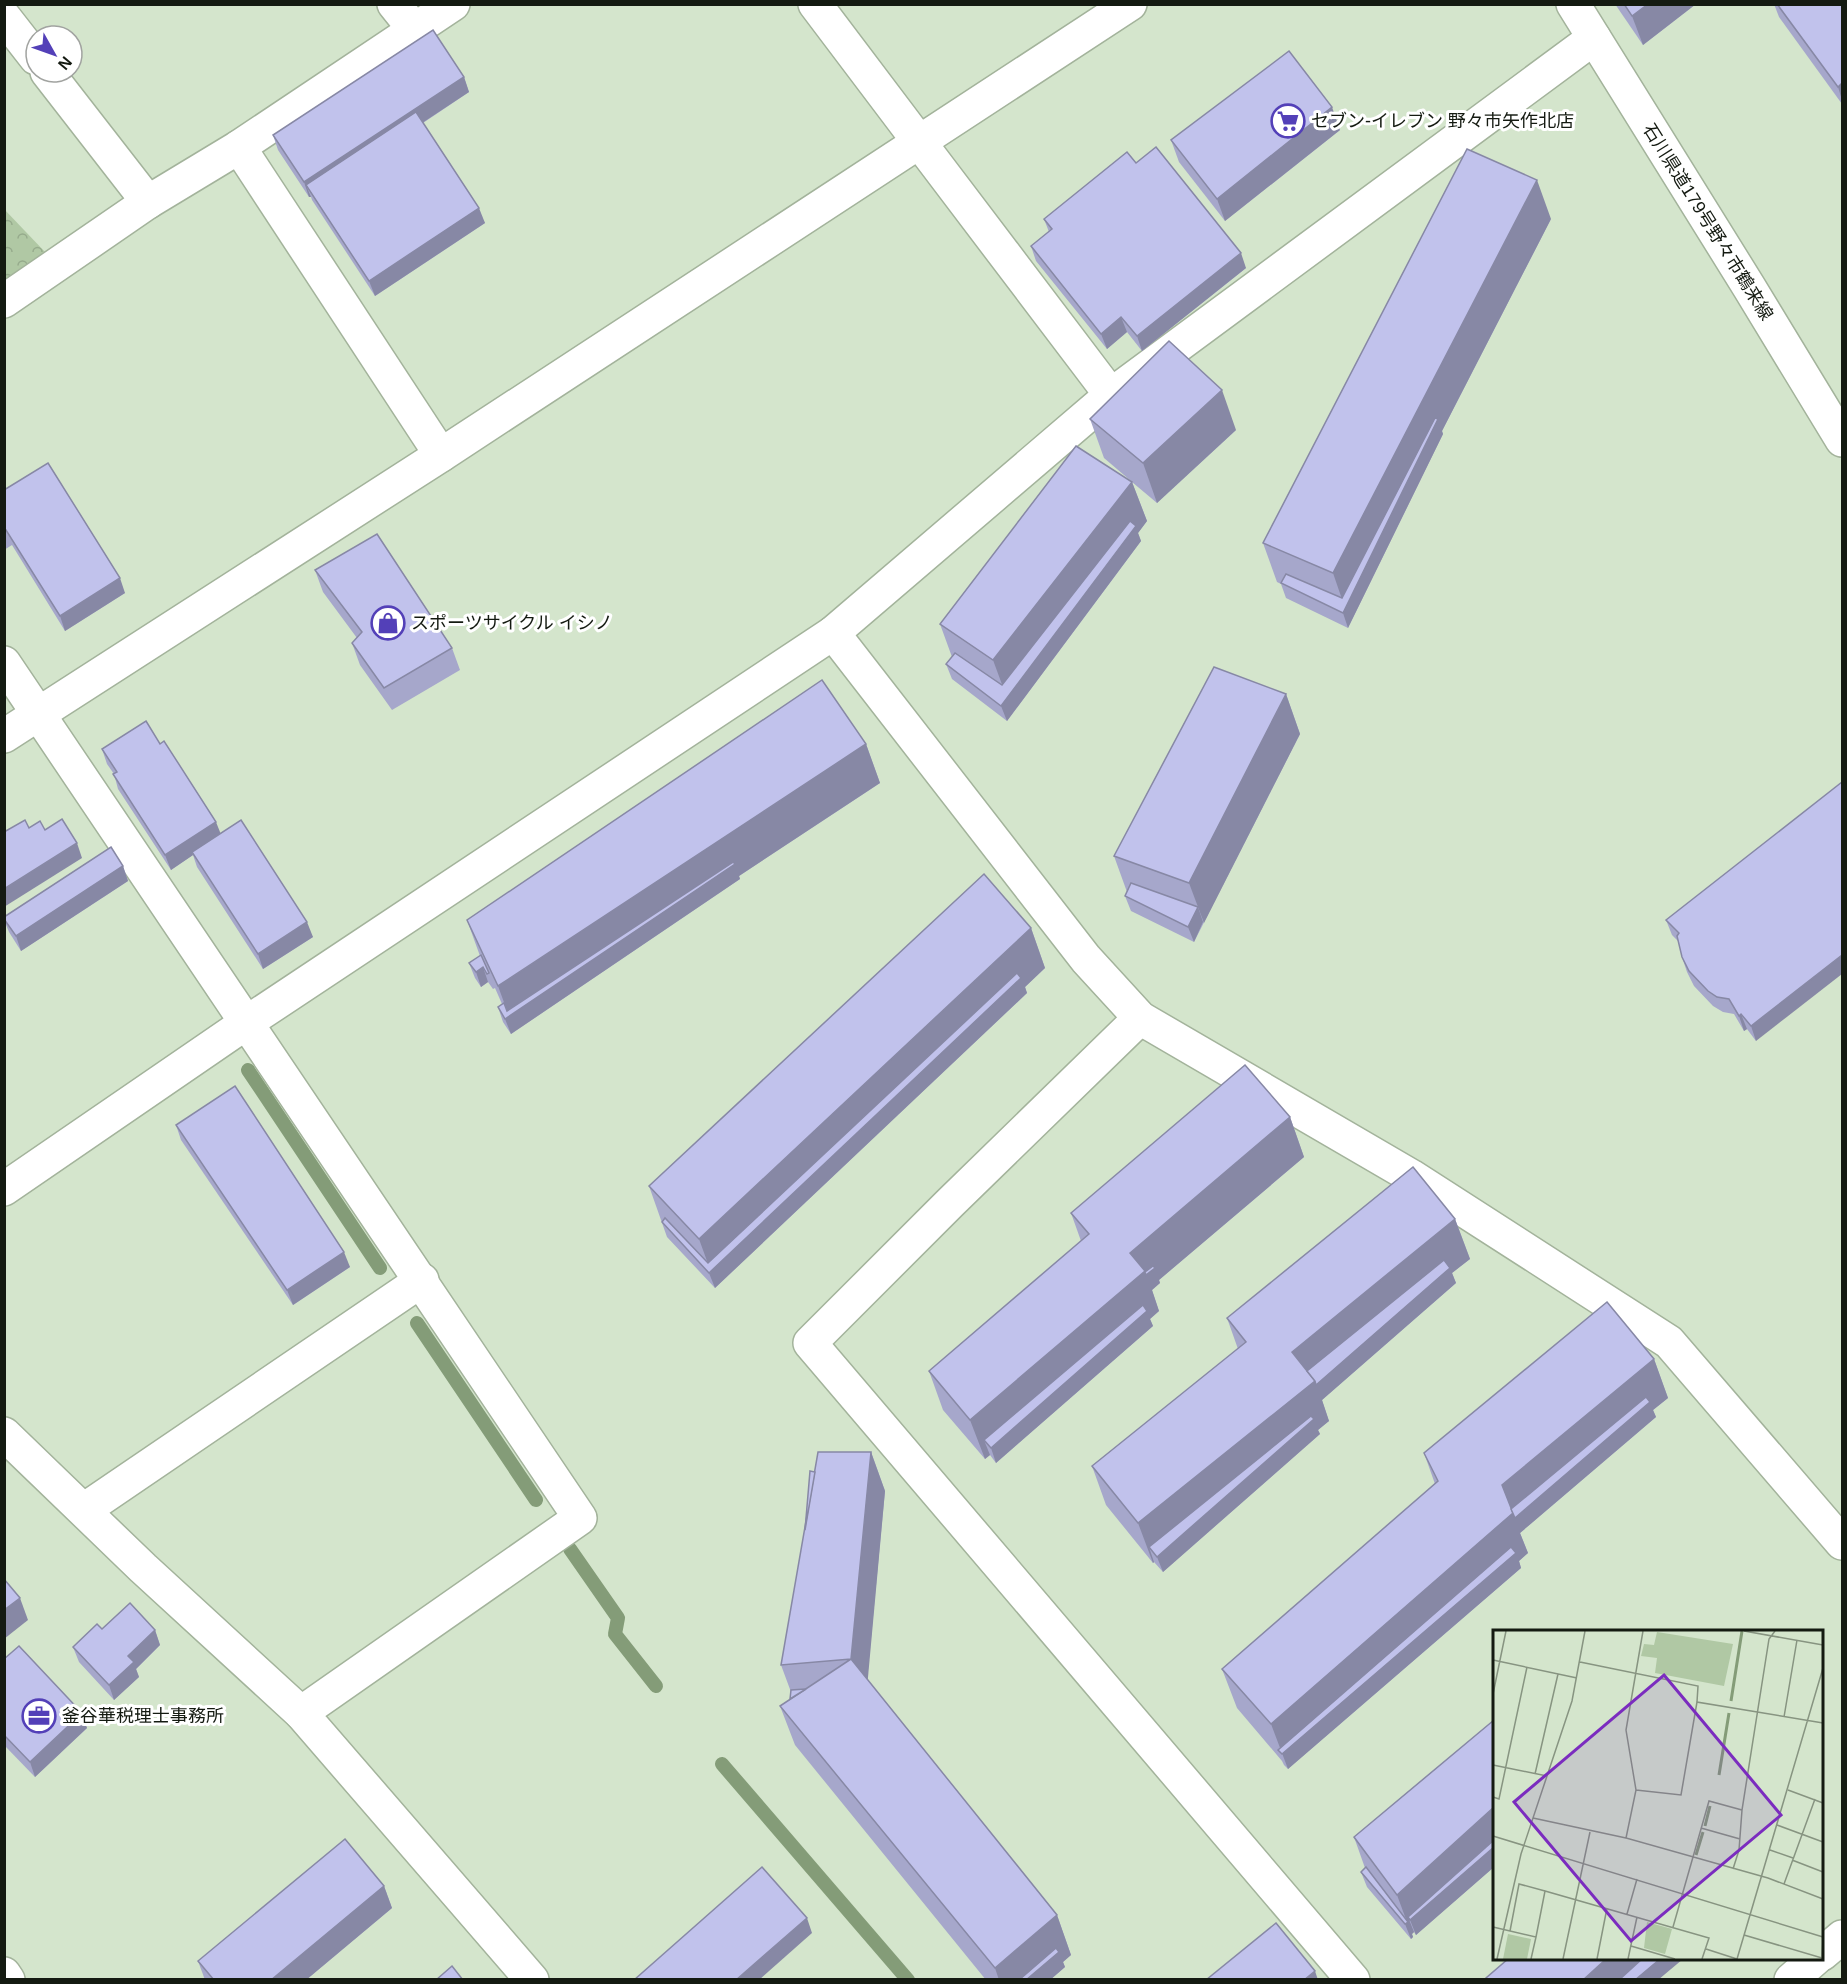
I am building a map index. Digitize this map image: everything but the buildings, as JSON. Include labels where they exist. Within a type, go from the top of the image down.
[{"type":"street","points":[[4,301],[148,202],[239,147],[404,17],[453,4]]},
{"type":"street","points":[[815,4],[1111,395]]},
{"type":"street","points":[[4,736],[441,455],[1130,4]]},
{"type":"street","name":"石川県道179号野々市鶴来線","points":[[1573,4],[1839,426]]},
{"type":"street","points":[[4,17],[24,42]]},
{"type":"street","points":[[4,1189],[246,1023],[833,633],[1111,395],[1594,38]]},
{"type":"street","points":[[56,84],[148,202]]},
{"type":"street","points":[[239,147],[441,455]]},
{"type":"street","points":[[833,633],[1086,958],[1140,1018],[1411,1176],[1669,1342],[1842,1543]]},
{"type":"street","points":[[4,663],[580,1518],[301,1713]]},
{"type":"street","points":[[1140,1018],[810,1343],[1353,1980]]},
{"type":"street","points":[[84,1510],[422,1281]]},
{"type":"street","points":[[4,1434],[144,1568],[301,1713],[532,1980]]},
{"type":"street","points":[[1823,1952],[1842,1937]]},
{"type":"street","points":[[1791,1980],[1815,1960]]},
{"type":"street","points":[[4,1974],[8,1980]]},
{"type":"green space","points":[[4,209],[46,253],[4,281]]},
{"type":"waterway","points":[[248,1070],[380,1268]]},
{"type":"waterway","points":[[417,1323],[536,1500]]},
{"type":"waterway","points":[[570,1549],[618,1618],[615,1634],[656,1686]]},
{"type":"waterway","points":[[722,1764],[908,1980]]},
{"type":"place","name":"セブン-イレブン 野々市矢作北店","points":[[1288,121]]},
{"type":"place","name":"スポーツサイクル イシノ","points":[[388,623]]},
{"type":"place","name":"釜谷華税理士事務所","points":[[39,1716]]}]
